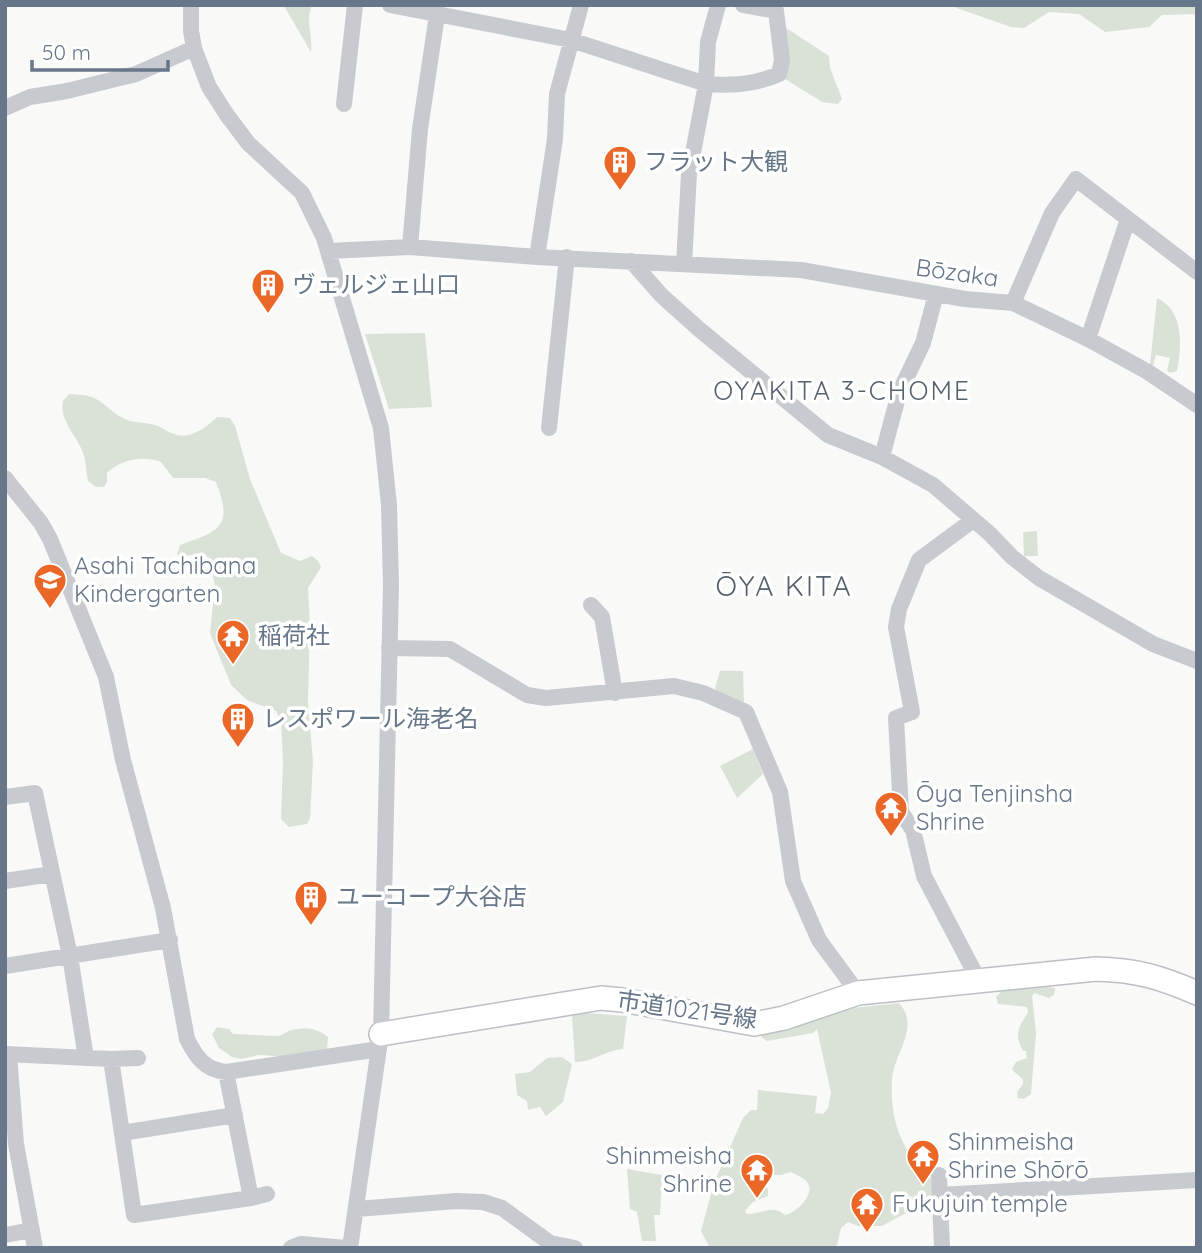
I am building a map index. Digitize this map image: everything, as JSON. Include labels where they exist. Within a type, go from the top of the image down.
[{"type":"street","points":[[191,5],[194,48],[209,87],[248,143],[302,193],[329,251],[381,428],[389,505],[391,585],[380,1041],[357,1209],[348,1248],[301,1244],[291,1248]]},
{"type":"street","points":[[344,104],[355,5]]},
{"type":"street","points":[[390,5],[571,40],[706,84],[722,85],[766,80],[779,74],[782,61],[776,11],[743,5]]},
{"type":"street","points":[[537,257],[555,139],[557,93],[581,5]]},
{"type":"street","points":[[684,264],[690,174],[706,84],[708,42],[718,5]]},
{"type":"street","points":[[410,247],[419,129],[437,15]]},
{"type":"street","points":[[5,108],[30,97],[136,74],[194,48]]},
{"type":"street","points":[[1013,303],[1052,213],[1076,179],[1197,272]]},
{"type":"street","points":[[1088,340],[1128,219]]},
{"type":"street","name":"Bōzaka","points":[[329,251],[410,247],[537,257],[801,270],[936,294],[1013,303],[1148,372],[1197,405]]},
{"type":"street","points":[[549,428],[567,257]]},
{"type":"street","points":[[631,261],[663,296],[700,330],[828,435],[882,457],[933,485],[1013,558],[1039,578],[1153,644],[1197,661]]},
{"type":"street","points":[[882,457],[899,393],[923,343],[936,294]]},
{"type":"street","points":[[5,478],[41,523],[50,539],[106,677],[123,760],[163,908],[187,1039],[194,1052],[206,1066],[226,1072],[380,1041]]},
{"type":"street","points":[[973,520],[919,560],[899,609],[896,627],[912,712],[896,718],[901,812],[913,830],[924,876],[978,979]]},
{"type":"street","points":[[592,605],[603,617],[615,693]]},
{"type":"street","points":[[389,648],[450,649],[527,695],[546,698],[674,686],[704,693],[746,712],[780,792],[793,881],[819,940],[859,993]]},
{"type":"street","points":[[5,797],[35,793],[70,956],[86,1058]]},
{"type":"street","points":[[5,881],[52,874]]},
{"type":"street","points":[[5,966],[170,940]]},
{"type":"street","name":"市道1021号線","points":[[380,1041],[601,998],[754,1024],[784,1018],[859,993],[1096,969],[1127,969],[1159,976],[1197,993]]},
{"type":"street","points":[[36,1248],[11,1145],[7,1054],[138,1058]]},
{"type":"street","points":[[111,1059],[134,1215],[259,1196],[235,1115],[226,1072]]},
{"type":"street","points":[[122,1133],[235,1115]]},
{"type":"street","points":[[939,1175],[942,1248]]},
{"type":"street","points":[[940,1195],[1197,1180]]},
{"type":"street","points":[[357,1209],[456,1201],[483,1202],[502,1208],[549,1245],[575,1248]]},
{"type":"street","points":[[5,1235],[32,1230]]},
{"type":"shaded area","points":[[312,5],[309,17],[311,52],[284,6]]},
{"type":"shaded area","points":[[948,5],[1197,5],[1197,14],[1162,15],[1149,27],[1105,32],[1079,14],[1049,12],[1024,28],[1011,27]]},
{"type":"shaded area","points":[[786,28],[829,56],[830,68],[842,99],[838,104],[822,102],[782,77]]},
{"type":"shaded area","points":[[1157,298],[1172,311],[1179,330],[1177,371],[1171,373],[1167,371],[1170,358],[1156,355],[1153,365],[1150,365]]},
{"type":"shaded area","points":[[425,333],[432,407],[389,409],[365,334]]},
{"type":"shaded area","points":[[69,394],[90,396],[127,420],[157,426],[180,435],[197,432],[217,417],[230,418],[235,426],[250,479],[281,553],[300,561],[312,556],[318,561],[321,567],[308,588],[308,702],[313,762],[310,818],[307,824],[289,827],[281,819],[283,761],[281,721],[276,711],[247,700],[231,685],[210,633],[215,585],[209,559],[205,554],[177,554],[180,545],[214,531],[220,525],[223,508],[216,482],[205,478],[173,478],[161,462],[139,459],[112,469],[107,473],[104,487],[96,487],[88,481],[83,453],[64,415],[63,401]]},
{"type":"shaded area","points":[[1037,531],[1038,556],[1024,556],[1023,532]]},
{"type":"shaded area","points":[[720,671],[743,671],[744,702],[718,694],[715,688]]},
{"type":"shaded area","points":[[753,749],[763,774],[737,798],[720,766]]},
{"type":"shaded area","points":[[1055,988],[1054,995],[1049,998],[1034,993],[1032,996],[1036,1033],[1031,1094],[1024,1099],[1018,1098],[1017,1092],[1023,1081],[1012,1069],[1016,1062],[1027,1058],[1018,1036],[1028,1013],[1027,1007],[998,1004],[996,997],[1003,990]]},
{"type":"shaded area","points":[[899,1003],[905,1012],[907,1031],[892,1079],[893,1109],[898,1131],[912,1157],[916,1172],[929,1172],[936,1201],[918,1203],[908,1212],[882,1226],[858,1226],[848,1222],[841,1228],[837,1245],[827,1248],[710,1248],[701,1231],[714,1183],[743,1118],[751,1110],[757,1110],[758,1090],[817,1096],[815,1113],[823,1114],[828,1108],[831,1093],[817,1029],[813,1033],[767,1041],[761,1037],[764,1030],[844,1009]],"holes":[[[791,1172],[804,1179],[809,1186],[808,1195],[798,1208],[785,1215],[776,1210],[747,1214],[745,1211],[753,1202],[768,1196],[768,1189],[762,1182],[766,1175]]]},
{"type":"shaded area","points":[[586,1013],[627,1016],[623,1049],[587,1061],[575,1062],[572,1015]]},
{"type":"shaded area","points":[[217,1027],[229,1029],[233,1034],[277,1036],[292,1030],[311,1029],[328,1037],[327,1049],[293,1057],[259,1055],[241,1059],[232,1057],[219,1048],[212,1034]]},
{"type":"shaded area","points":[[562,1057],[572,1064],[563,1102],[546,1116],[540,1107],[528,1110],[527,1101],[517,1095],[515,1074],[530,1072],[547,1058]]},
{"type":"shaded area","points":[[627,1169],[662,1175],[660,1215],[654,1215],[656,1241],[642,1241],[637,1212],[630,1209]]},
{"type":"place","name":"フラット大観","points":[[620,192]]},
{"type":"place","name":"ヴェルジェ山口","points":[[268,315]]},
{"type":"place","name":"Asahi Tachibana Kindergarten","points":[[50,610]]},
{"type":"place","name":"稲荷社","points":[[233,666]]},
{"type":"place","name":"レスポワール海老名","points":[[238,749]]},
{"type":"place","name":"Ōya Tenjinsha Shrine","points":[[891,838]]},
{"type":"place","name":"ユーコープ大谷店","points":[[311,927]]},
{"type":"place","name":"Shinmeisha Shrine Shōrō","points":[[923,1186]]},
{"type":"place","name":"Shinmeisha Shrine","points":[[757,1200]]},
{"type":"place","name":"Fukujuin temple","points":[[867,1234]]},
{"type":"district","name":"OYAKITA 3-CHOME","points":[[842,391]]},
{"type":"district","name":"ŌYA KITA","points":[[784,586]]}]
